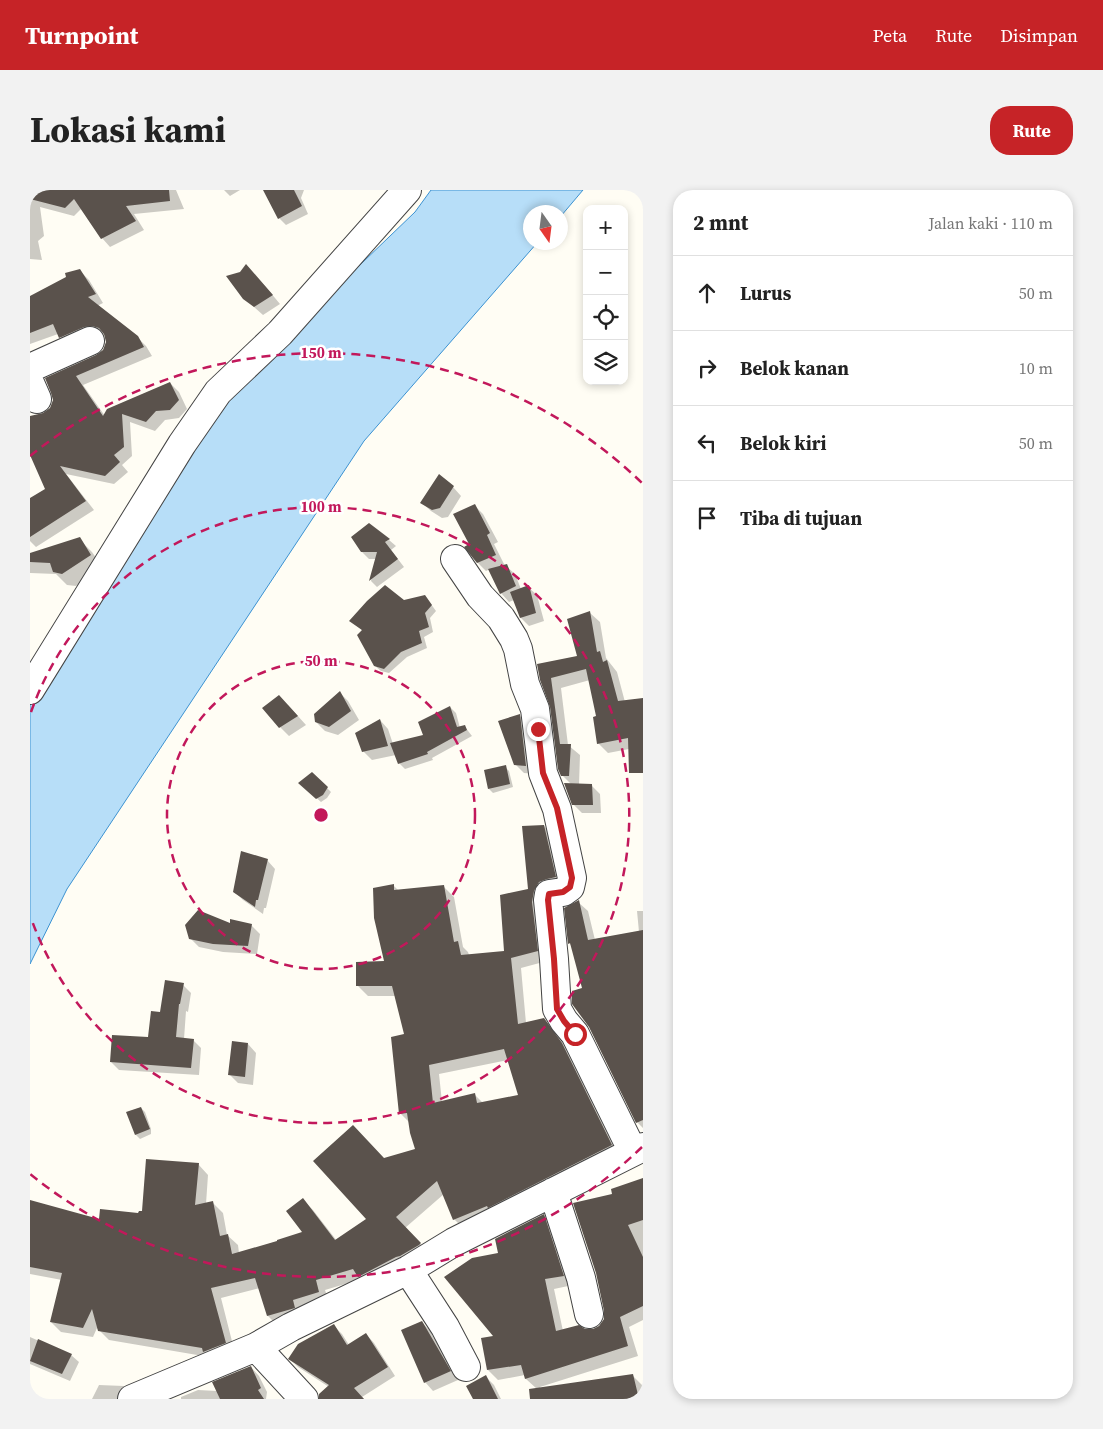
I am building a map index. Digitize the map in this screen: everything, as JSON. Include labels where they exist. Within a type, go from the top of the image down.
[{"type":"street","points":[[30,690],[182,444],[218,392],[280,333],[407,190]]},
{"type":"street","points":[[30,368],[90,341]]},
{"type":"street","points":[[132,1399],[256,1347],[291,1327],[408,1270],[454,1242],[638,1149],[575,1034],[557,1009],[548,900],[549,894],[563,892],[570,887],[572,878],[557,808],[543,773],[535,709],[525,684],[518,649],[514,639],[500,618],[480,596],[455,560]]},
{"type":"street","points":[[553,1192],[581,1278],[589,1314]]},
{"type":"street","points":[[408,1270],[445,1327],[466,1367]]},
{"type":"street","points":[[256,1347],[304,1399]]},
{"type":"water","points":[[431,190],[583,190],[568,208],[568,205],[523,205],[523,250],[531,250],[364,441],[67,889],[30,964],[30,701],[233,387],[415,212]]},
{"type":"building","points":[[30,190],[169,190],[170,201],[126,206],[136,221],[101,239],[74,199],[65,208],[30,199]]},
{"type":"building","points":[[263,190],[294,190],[302,206],[278,219]]},
{"type":"building","points":[[246,264],[273,295],[254,307],[243,299],[226,276],[240,272]]},
{"type":"building","points":[[80,269],[96,294],[88,297],[138,336],[144,347],[76,376],[103,416],[107,409],[170,382],[179,400],[170,410],[156,411],[146,422],[122,414],[124,447],[114,455],[120,462],[105,476],[60,466],[86,501],[30,537],[30,498],[45,489],[30,455],[30,416],[43,413],[50,408],[53,400],[45,378],[96,355],[103,350],[106,342],[104,334],[99,328],[92,326],[84,327],[59,338],[53,324],[30,333],[30,296],[66,277],[65,273]]},
{"type":"building","points":[[439,474],[454,486],[440,508],[432,510],[420,503]]},
{"type":"building","points":[[475,504],[490,533],[487,535],[496,555],[477,563],[464,547],[469,544],[453,514]]},
{"type":"building","points":[[369,523],[390,539],[385,542],[398,559],[369,581],[377,552],[361,552],[351,537]]},
{"type":"building","points":[[80,537],[91,555],[62,574],[53,572],[50,563],[30,562],[30,553]]},
{"type":"building","points":[[507,564],[516,586],[500,594],[488,569]]},
{"type":"building","points":[[385,585],[404,600],[425,595],[432,605],[425,613],[429,627],[419,631],[422,643],[401,652],[384,669],[374,666],[357,635],[362,630],[349,621]]},
{"type":"building","points":[[529,585],[536,613],[520,618],[510,592]]},
{"type":"building","points":[[590,611],[597,652],[600,651],[603,662],[607,660],[618,701],[643,698],[643,773],[629,773],[628,738],[597,744],[593,717],[596,716],[586,669],[551,678],[560,744],[571,744],[569,776],[561,776],[558,769],[550,707],[540,680],[537,664],[577,656],[567,619]]},
{"type":"building","points":[[340,691],[351,711],[329,727],[315,722],[314,714]]},
{"type":"building","points":[[279,695],[298,716],[279,728],[262,708]]},
{"type":"building","points":[[450,706],[457,727],[465,725],[467,730],[427,752],[428,754],[398,764],[390,743],[423,735],[418,722]]},
{"type":"building","points":[[520,714],[526,766],[514,765],[498,721]]},
{"type":"building","points":[[380,719],[388,746],[362,752],[355,733]]},
{"type":"building","points":[[506,765],[510,784],[488,789],[484,770]]},
{"type":"building","points":[[312,772],[328,787],[323,795],[316,799],[298,783]]},
{"type":"building","points":[[564,783],[592,784],[593,805],[572,805]]},
{"type":"building","points":[[544,825],[556,877],[539,882],[534,891],[532,902],[538,951],[511,958],[518,1024],[544,1018],[562,1043],[612,1145],[488,1208],[487,1206],[453,1220],[437,1181],[396,1217],[421,1243],[419,1245],[358,1277],[353,1269],[316,1280],[319,1292],[293,1300],[295,1308],[267,1316],[255,1278],[211,1288],[226,1343],[203,1352],[202,1348],[98,1331],[92,1309],[83,1328],[50,1322],[62,1273],[30,1267],[30,1200],[99,1219],[100,1209],[138,1213],[142,1211],[146,1159],[199,1163],[195,1205],[213,1201],[220,1236],[228,1234],[232,1254],[302,1232],[286,1211],[303,1198],[335,1240],[366,1219],[313,1161],[353,1125],[384,1158],[415,1149],[407,1113],[399,1114],[391,1037],[404,1034],[392,986],[356,986],[356,962],[384,961],[374,918],[373,888],[394,884],[394,890],[444,885],[454,942],[458,941],[461,955],[504,951],[500,895],[528,889],[522,826]],"holes":[[[504,1049],[518,1095],[477,1103],[475,1093],[433,1103],[429,1065]]]},
{"type":"building","points":[[241,851],[268,859],[255,907],[233,892]]},
{"type":"building","points":[[579,900],[588,940],[643,930],[643,1120],[636,1123],[589,1027],[572,1004],[572,991],[582,988],[570,943],[568,944],[564,908]]},
{"type":"building","points":[[198,910],[230,923],[230,919],[252,924],[248,946],[213,944],[189,939],[185,925]]},
{"type":"building","points":[[165,980],[184,983],[179,1004],[176,1037],[194,1039],[191,1068],[110,1062],[112,1035],[148,1037],[151,1011],[160,1012]]},
{"type":"building","points":[[232,1041],[248,1043],[245,1077],[228,1075]]},
{"type":"building","points":[[141,1107],[150,1129],[135,1135],[126,1112]]},
{"type":"building","points":[[643,1178],[643,1220],[628,1225],[643,1257],[643,1306],[620,1317],[628,1346],[525,1379],[521,1365],[487,1370],[481,1338],[493,1336],[444,1277],[472,1258],[498,1253],[495,1239],[544,1214],[564,1276],[545,1279],[556,1331],[579,1325],[585,1329],[593,1329],[599,1326],[604,1319],[604,1311],[596,1273],[573,1203],[612,1194],[611,1189]]},
{"type":"building","points":[[422,1321],[451,1371],[424,1383],[401,1330]]},
{"type":"building","points":[[334,1324],[347,1345],[366,1333],[388,1367],[354,1388],[364,1399],[319,1399],[319,1394],[329,1385],[288,1359],[298,1344]]},
{"type":"building","points":[[38,1339],[72,1354],[62,1374],[30,1361]]},
{"type":"building","points":[[251,1366],[261,1388],[258,1390],[264,1399],[220,1399],[212,1382]]},
{"type":"building","points":[[633,1374],[639,1399],[530,1399],[529,1389]]},
{"type":"building","points":[[486,1375],[498,1399],[473,1399],[466,1386]]},
{"type":"route","points":[[538,729],[543,773],[557,808],[572,878],[570,887],[563,892],[549,894],[548,900],[557,1009],[575,1034]]}]
